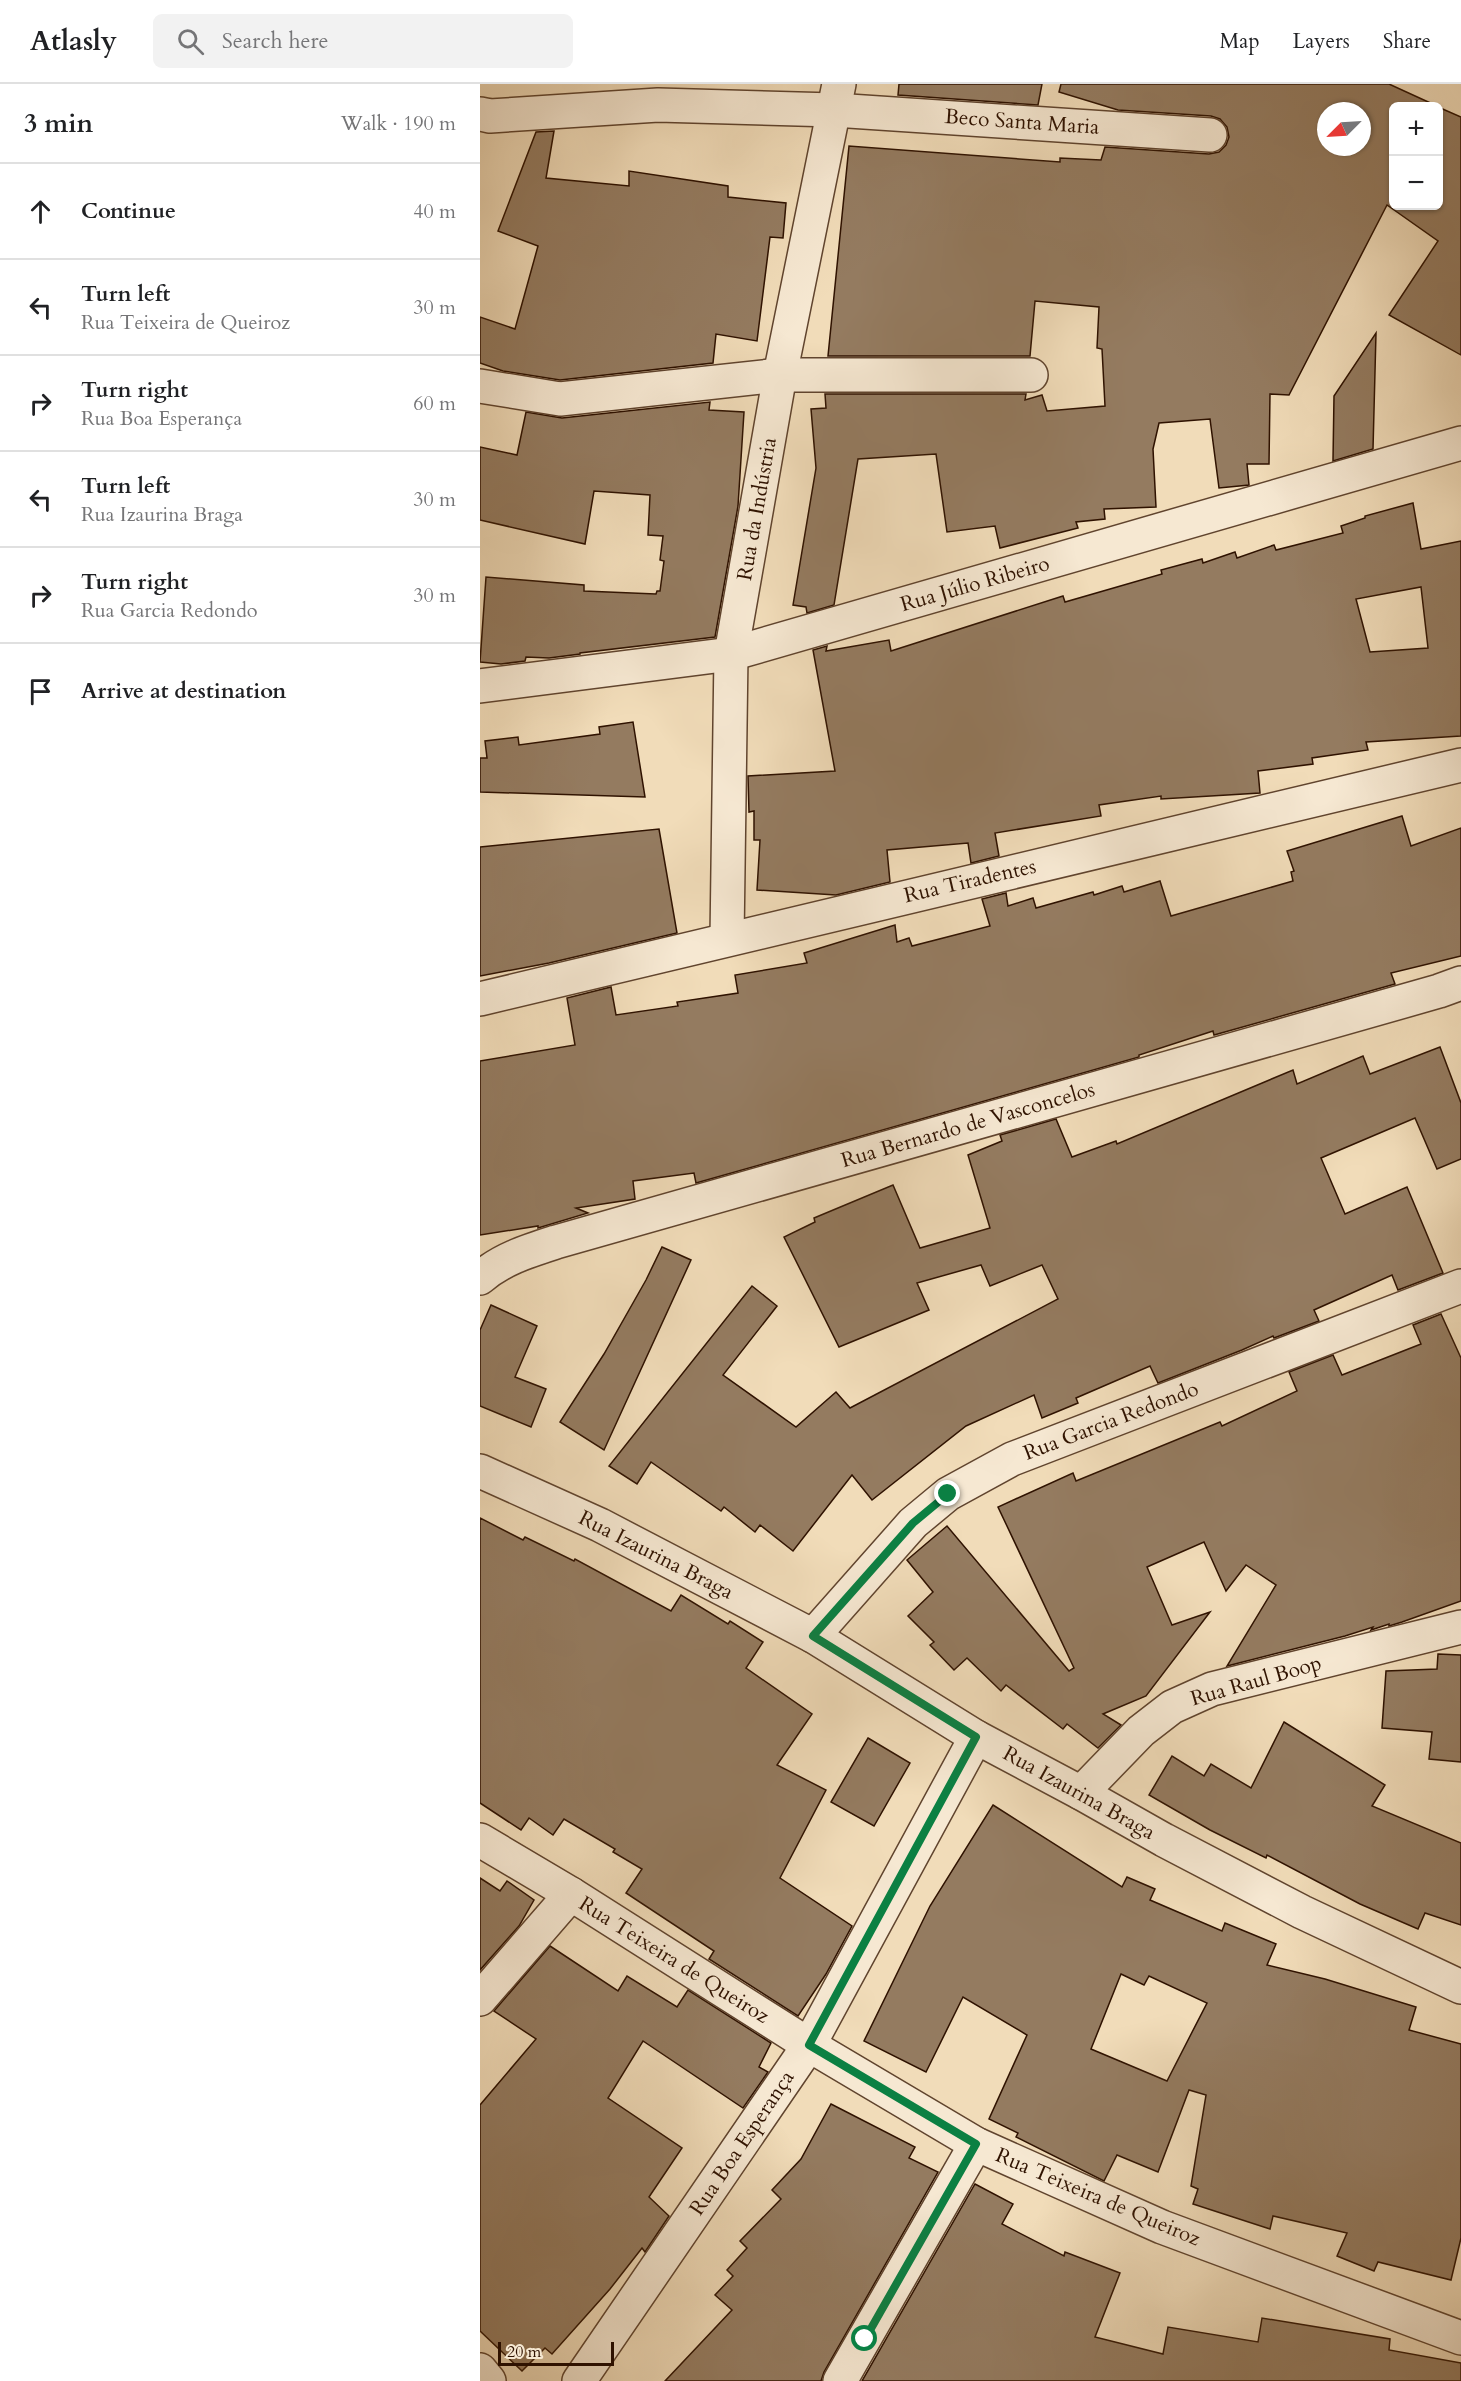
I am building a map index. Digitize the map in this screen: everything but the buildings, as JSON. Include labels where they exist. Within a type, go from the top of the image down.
[{"type":"street","name":"Beco Santa Maria","points":[[480,114],[490,116],[836,97],[1210,135]]},
{"type":"street","name":"Rua da Indústria","points":[[727,939],[731,654],[780,375],[836,97]]},
{"type":"street","points":[[480,386],[560,399],[780,375],[1031,375]]},
{"type":"street","name":"Rua Júlio Ribeiro","points":[[480,686],[731,654],[1461,442]]},
{"type":"street","name":"Rua Tiradentes","points":[[480,999],[1461,765]]},
{"type":"street","name":"Rua Bernardo de Vasconcelos","points":[[480,1278],[493,1266],[520,1253],[1461,983]]},
{"type":"street","name":"Rua Garcia Redondo","points":[[813,1636],[913,1523],[948,1494],[1012,1459],[1461,1286]]},
{"type":"street","name":"Rua Izaurina Braga","points":[[480,1471],[600,1525],[813,1636],[976,1737],[1082,1793],[1164,1840],[1302,1912],[1461,1987]]},
{"type":"street","name":"Rua Raul Boop","points":[[1082,1793],[1141,1731],[1172,1707],[1212,1689],[1461,1627]]},
{"type":"street","name":"Rua Boa Esperança","points":[[579,2381],[809,2045],[976,1737]]},
{"type":"street","name":"Rua Teixeira de Queiroz","points":[[480,1840],[571,1894],[809,2045],[976,2144],[1162,2227],[1461,2338]]},
{"type":"street","points":[[480,1999],[571,1894]]},
{"type":"street","points":[[840,2381],[976,2144]]},
{"type":"street","points":[[480,2370],[489,2381]]},
{"type":"route","points":[[865,2339],[976,2144],[809,2045],[976,1737],[813,1636],[913,1523],[948,1494]]}]
